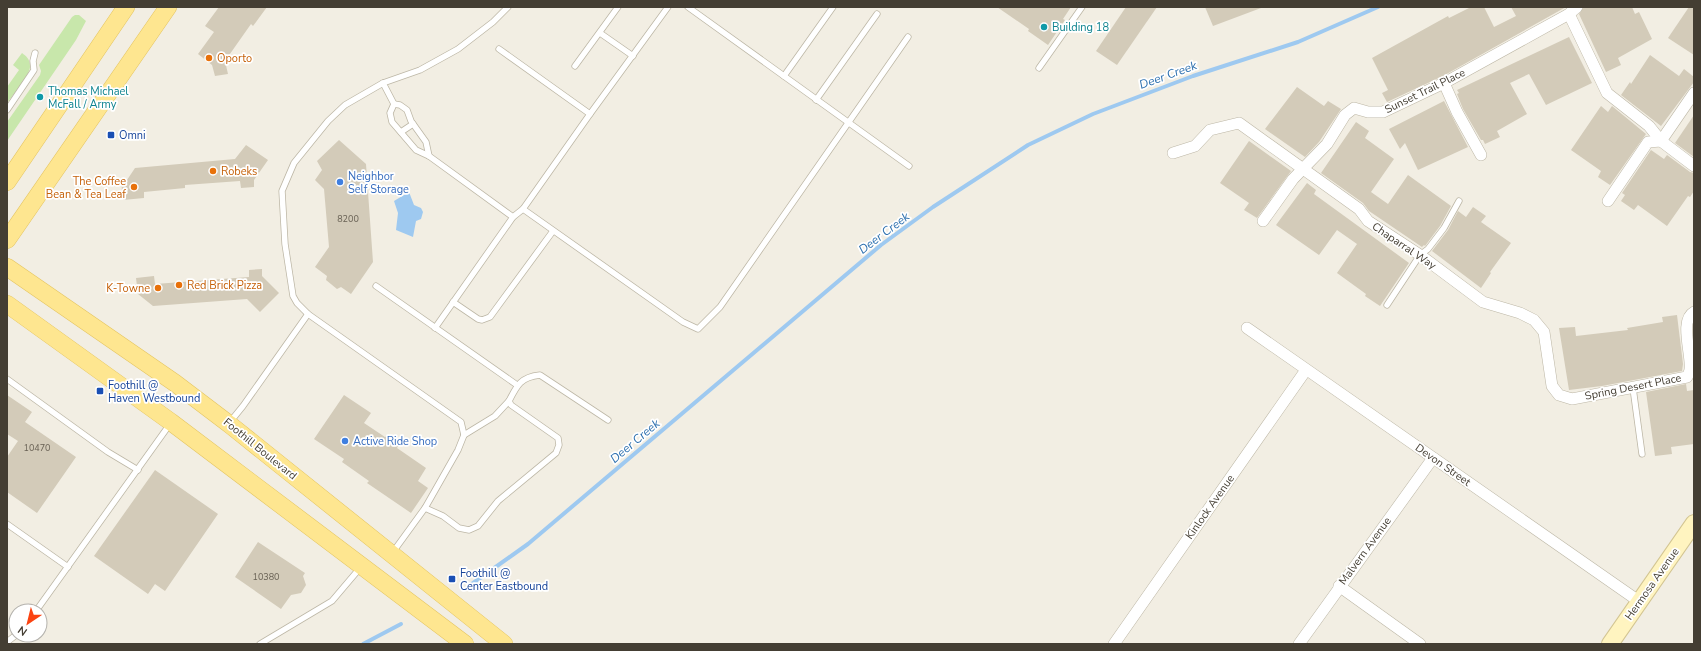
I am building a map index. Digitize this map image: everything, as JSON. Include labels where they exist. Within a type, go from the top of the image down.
[{"type":"main road","points":[[7,182],[126,7]]},
{"type":"main road","points":[[7,240],[168,7]]},
{"type":"main road","name":"Foothill Boulevard","points":[[7,267],[175,383],[229,424],[504,644]]},
{"type":"main road","points":[[7,304],[171,422],[465,644]]},
{"type":"street","name":"Sunset Trail Place","points":[[1263,221],[1293,179],[1327,144],[1345,115],[1354,108],[1368,112],[1383,112],[1444,83],[1573,10]]},
{"type":"street","points":[[1573,10],[1607,93],[1649,126],[1661,141],[1694,166]]},
{"type":"street","points":[[1444,83],[1457,112],[1481,155]]},
{"type":"street","points":[[1661,141],[1694,93]]},
{"type":"street","name":"Chaparral Way","points":[[1173,153],[1195,146],[1210,130],[1239,124],[1359,209],[1368,221],[1420,256],[1483,302],[1520,313],[1534,320],[1544,332],[1552,386],[1559,395]]},
{"type":"street","points":[[1608,201],[1648,142],[1661,141]]},
{"type":"street","name":"Spring Desert Place","points":[[1559,395],[1572,398],[1687,377],[1690,370],[1686,324],[1691,313],[1694,312]]},
{"type":"street","name":"Devon Street","points":[[1247,328],[1640,602]]},
{"type":"street","name":"Kinlock Avenue","points":[[1114,644],[1306,370]]},
{"type":"street","name":"Malvern Avenue","points":[[1299,644],[1432,458]]},
{"type":"street","name":"Hermosa Avenue","points":[[1610,644],[1694,523]]},
{"type":"street","points":[[1339,586],[1420,644]]},
{"type":"lane","points":[[464,435],[460,422],[308,314],[297,303],[293,296],[285,244],[282,191],[294,163],[328,121],[346,105],[383,83],[420,70],[458,49],[493,22],[508,7]]},
{"type":"lane","points":[[576,66],[618,7]]},
{"type":"lane","points":[[435,328],[513,217],[524,210],[590,114],[668,7]]},
{"type":"lane","points":[[688,7],[909,166]]},
{"type":"lane","points":[[784,76],[833,7]]},
{"type":"lane","points":[[1039,68],[1082,7]]},
{"type":"lane","points":[[816,100],[877,14]]},
{"type":"lane","points":[[600,33],[633,56]]},
{"type":"lane","points":[[524,210],[683,322],[698,329],[720,307],[908,37]]},
{"type":"lane","points":[[499,49],[590,114]]},
{"type":"lane","points":[[7,110],[34,70],[33,61],[35,54]]},
{"type":"lane","points":[[383,83],[394,104]]},
{"type":"lane","points":[[394,104],[400,105],[407,110],[413,124],[426,142],[429,156]]},
{"type":"lane","points":[[394,104],[390,113],[392,122],[416,150],[429,156],[513,217]]},
{"type":"lane","points":[[401,132],[413,124]]},
{"type":"lane","points":[[1387,305],[1420,256],[1428,249],[1444,228],[1459,201]]},
{"type":"lane","points":[[453,302],[478,319],[482,320],[490,317],[553,231]]},
{"type":"lane","points":[[376,286],[517,385]]},
{"type":"lane","points":[[229,424],[308,314]]},
{"type":"lane","points":[[391,555],[425,508],[458,450],[464,435],[495,416],[509,401],[517,385],[528,376],[540,375],[608,420]]},
{"type":"lane","points":[[7,379],[108,452],[138,470]]},
{"type":"lane","points":[[1633,388],[1642,454]]},
{"type":"lane","points":[[425,508],[443,516],[459,528],[469,530],[478,526],[498,501],[556,453],[558,438],[509,401]]},
{"type":"lane","points":[[42,603],[171,422]]},
{"type":"lane","points":[[7,524],[68,567]]},
{"type":"lane","points":[[260,644],[332,601],[361,566]]},
{"type":"green space","points":[[79,15],[86,21],[76,40],[7,141],[7,122],[40,75],[41,71],[39,65],[72,17]]},
{"type":"green space","points":[[22,53],[29,60],[30,70],[7,103],[7,87],[19,70],[13,65]]},
{"type":"water","points":[[409,192],[414,205],[421,208],[423,212],[421,219],[416,221],[413,237],[396,230],[398,213],[394,201]]},
{"type":"building","points":[[219,7],[267,7],[253,26],[251,24],[225,61],[228,74],[215,76],[212,65],[198,54],[214,32],[205,26]]},
{"type":"building","name":"Building 18","points":[[997,7],[1071,7],[1063,19],[1065,20],[1048,45],[1028,31],[1029,29]]},
{"type":"building","points":[[1126,7],[1157,7],[1117,65],[1096,51]]},
{"type":"building","points":[[1205,7],[1261,7],[1261,8],[1213,26]]},
{"type":"building","points":[[1471,7],[1484,7],[1494,27],[1516,16],[1511,7],[1566,7],[1443,76],[1387,102],[1382,93],[1388,90],[1372,58],[1448,16],[1449,18]]},
{"type":"building","points":[[1584,7],[1632,7],[1635,14],[1639,12],[1652,39],[1618,58],[1621,65],[1606,72],[1579,14]]},
{"type":"building","points":[[1689,7],[1694,7],[1694,55],[1668,38]]},
{"type":"building","points":[[1569,37],[1592,83],[1546,105],[1529,74],[1510,83],[1527,114],[1497,131],[1500,137],[1485,144],[1483,140],[1481,140],[1463,109],[1457,94],[1459,93],[1457,90]]},
{"type":"building","points":[[1650,55],[1679,76],[1684,69],[1694,77],[1694,82],[1661,126],[1621,95],[1630,82],[1631,84]]},
{"type":"building","points":[[1297,87],[1324,106],[1328,101],[1341,109],[1319,142],[1305,157],[1265,129]]},
{"type":"building","points":[[1444,101],[1468,147],[1418,170],[1405,143],[1400,149],[1389,129]]},
{"type":"building","points":[[1601,106],[1608,112],[1612,106],[1646,134],[1610,185],[1598,177],[1601,171],[1571,150]]},
{"type":"building","points":[[1694,115],[1694,157],[1675,143]]},
{"type":"building","points":[[1356,122],[1369,131],[1365,138],[1394,159],[1371,192],[1388,204],[1408,175],[1451,206],[1440,226],[1425,246],[1424,245],[1422,247],[1369,211],[1363,203],[1321,173]]},
{"type":"building","points":[[339,140],[366,164],[373,262],[351,294],[341,287],[337,289],[326,280],[327,276],[315,267],[329,247],[324,189],[315,180],[322,170],[317,161]]},
{"type":"building","points":[[1249,141],[1291,171],[1257,218],[1244,210],[1249,203],[1220,183]]},
{"type":"building","points":[[246,145],[268,160],[254,180],[254,187],[241,188],[240,181],[185,185],[185,188],[144,192],[144,198],[123,200],[121,181],[127,180],[135,168],[235,159]]},
{"type":"building","points":[[1651,150],[1664,159],[1667,155],[1690,172],[1694,173],[1694,191],[1690,197],[1688,196],[1667,226],[1638,205],[1634,210],[1621,201],[1625,195],[1622,193]]},
{"type":"building","points":[[1307,183],[1316,190],[1314,194],[1409,263],[1380,306],[1337,273],[1357,244],[1337,230],[1319,255],[1276,225]]},
{"type":"building","points":[[1473,207],[1486,216],[1481,222],[1511,243],[1490,272],[1491,273],[1481,288],[1432,251],[1448,230],[1458,211],[1466,217]]},
{"type":"building","points":[[262,269],[262,276],[279,293],[260,312],[247,299],[153,306],[138,294],[136,278],[154,276],[155,284],[249,277],[249,270]]},
{"type":"building","points":[[1677,315],[1683,364],[1682,371],[1602,386],[1569,390],[1559,328],[1575,327],[1576,336],[1628,330],[1627,328],[1663,322],[1662,317]]},
{"type":"building","points":[[1686,384],[1687,391],[1694,390],[1694,444],[1671,447],[1672,454],[1655,456],[1646,392]]},
{"type":"building","points":[[7,395],[32,412],[25,422],[76,457],[37,513],[7,492],[7,457],[18,441],[7,434]]},
{"type":"building","points":[[344,395],[371,413],[364,423],[385,437],[387,436],[399,444],[397,448],[426,468],[418,481],[428,488],[411,513],[367,483],[369,481],[342,462],[344,459],[314,439]]},
{"type":"building","points":[[155,470],[218,514],[165,591],[155,584],[148,594],[94,556]]},
{"type":"building","points":[[258,542],[305,573],[303,576],[306,585],[301,593],[291,595],[281,609],[235,577]]},
{"type":"waterway","name":"Deer Creek","points":[[469,586],[528,544],[881,245],[933,207],[1028,145],[1093,114],[1193,76],[1298,42],[1378,7]]},
{"type":"waterway","name":"Deer Creek","points":[[363,644],[401,624]]},
{"type":"place","name":"Building 18","points":[[1044,27]]},
{"type":"place","name":"Oporto","points":[[209,58]]},
{"type":"place","name":"Thomas Michael McFall / Army","points":[[40,97]]},
{"type":"place","name":"Omni","points":[[111,135]]},
{"type":"place","name":"Robeks","points":[[213,171]]},
{"type":"place","name":"Neighbor Self Storage","points":[[340,182]]},
{"type":"place","name":"The Coffee Bean & Tea Leaf","points":[[134,187]]},
{"type":"place","name":"Red Brick Pizza","points":[[179,285]]},
{"type":"place","name":"K-Towne","points":[[158,288]]},
{"type":"place","name":"Foothill @ Haven Westbound","points":[[100,391]]},
{"type":"place","name":"Active Ride Shop","points":[[345,441]]},
{"type":"place","name":"Foothill @ Center Eastbound","points":[[452,579]]}]
